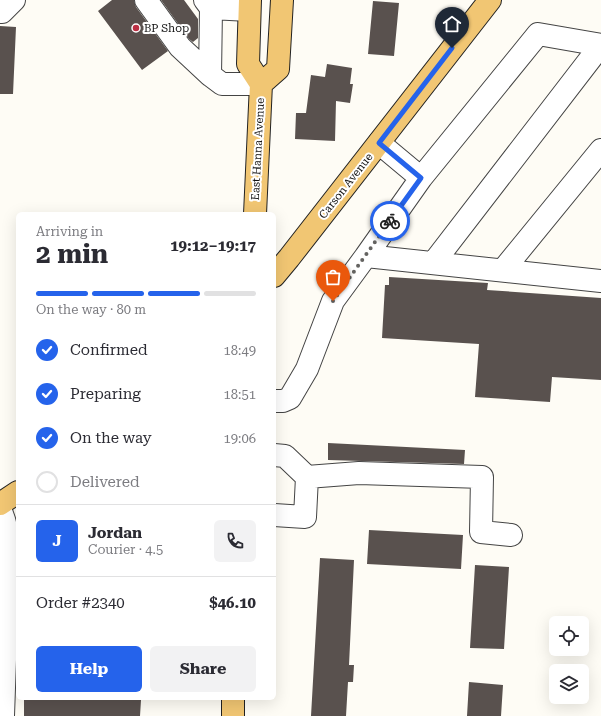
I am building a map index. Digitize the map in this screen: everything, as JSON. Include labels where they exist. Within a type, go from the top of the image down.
[{"type":"main road","name":"East Hanna Avenue","points":[[261,84],[278,69],[282,0]]},
{"type":"main road","name":"Carson Avenue","points":[[276,274],[490,0]]},
{"type":"main road","name":"East Hanna Avenue","points":[[249,5],[248,64],[261,84],[255,212]]},
{"type":"main road","points":[[0,504],[16,493]]},
{"type":"main road","points":[[232,716],[233,700]]},
{"type":"lane","points":[[0,12],[2,12],[14,0]]},
{"type":"lane","points":[[146,0],[180,46],[210,75],[222,84],[261,84]]},
{"type":"lane","points":[[210,75],[208,4],[249,5]]},
{"type":"lane","points":[[276,401],[283,401],[290,398],[307,369],[333,301],[421,178],[538,34],[601,46],[434,262]]},
{"type":"lane","points":[[379,143],[421,178]]},
{"type":"lane","points":[[503,270],[601,150]]},
{"type":"lane","points":[[366,256],[434,262],[601,281]]},
{"type":"lane","points":[[276,455],[285,456],[307,477],[359,473],[482,477],[481,532],[511,536]]},
{"type":"lane","points":[[276,515],[305,516],[307,477]]},
{"type":"lane","points":[[0,509],[8,533],[9,548],[3,716]]},
{"type":"building","points":[[112,0],[134,0],[136,7],[168,51],[142,70],[98,11]]},
{"type":"building","points":[[161,0],[184,0],[198,19],[198,38],[193,42],[189,39]]},
{"type":"building","points":[[373,1],[399,3],[394,56],[368,54]]},
{"type":"building","points":[[0,26],[16,27],[13,94],[0,94]]},
{"type":"building","points":[[327,64],[352,68],[350,84],[353,84],[350,103],[336,101],[335,141],[295,139],[296,113],[306,113],[311,75],[325,77]]},
{"type":"building","points":[[389,277],[488,283],[487,290],[601,298],[601,380],[552,377],[550,402],[475,397],[479,344],[382,338],[385,285],[389,285]]},
{"type":"building","points":[[328,443],[465,450],[464,464],[328,460]]},
{"type":"building","points":[[369,530],[463,535],[461,569],[367,564]]},
{"type":"building","points":[[320,558],[354,560],[349,665],[354,665],[353,682],[348,682],[346,716],[311,716]]},
{"type":"building","points":[[475,565],[509,567],[504,649],[470,648]]},
{"type":"building","points":[[469,682],[503,685],[501,716],[467,716]]},
{"type":"building","points":[[24,700],[141,700],[140,716],[24,716]]},
{"type":"way so far","points":[[333,301],[390,221]]},
{"type":"place","name":"BP Shop","points":[[136,28]]},
{"type":"route","points":[[390,221],[421,178],[379,143],[452,48]]}]
